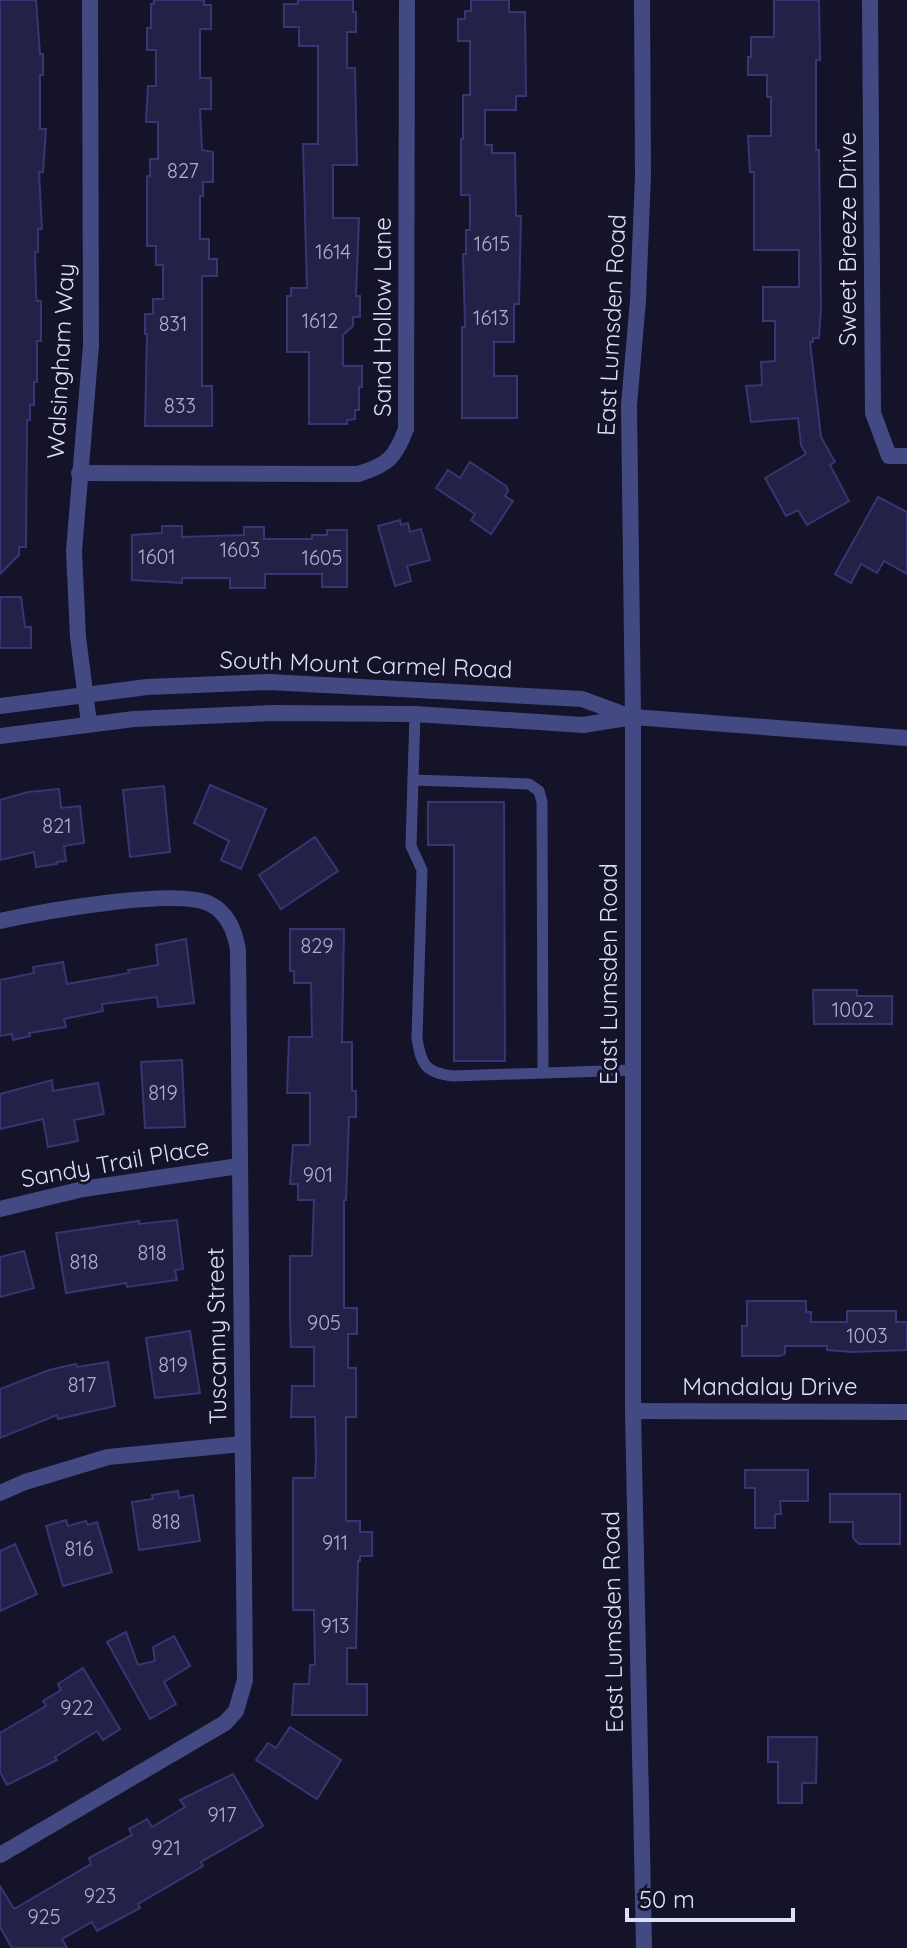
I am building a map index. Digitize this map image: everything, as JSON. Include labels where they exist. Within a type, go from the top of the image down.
[{"type":"street","name":"Walsingham Way","points":[[89,723],[75,581],[79,473],[88,388],[92,301],[90,0]]},
{"type":"street","name":"Sand Hollow Lane","points":[[79,473],[358,474],[381,467],[398,452],[406,429],[407,0]]},
{"type":"street","name":"East Lumsden Road","points":[[642,0],[643,175],[638,300],[629,405],[633,717],[633,1411],[644,1948]]},
{"type":"street","name":"Sweet Breeze Drive","points":[[870,0],[873,413],[889,456],[907,456]]},
{"type":"street","name":"South Mount Carmel Road","points":[[0,706],[85,693],[209,683],[331,683],[582,699],[633,717]]},
{"type":"street","name":"South Mount Carmel Road","points":[[0,736],[89,723],[196,715],[415,714],[583,725],[633,717],[907,738]]},
{"type":"street","name":"Tuscanny Street","points":[[0,921],[176,897],[209,903],[221,911],[235,934],[238,950],[245,1680],[236,1711],[214,1731],[0,1855]]},
{"type":"street","name":"Sandy Trail Place","points":[[0,1209],[83,1189],[239,1166]]},
{"type":"street","name":"Mandalay Drive","points":[[633,1411],[907,1412]]},
{"type":"street","points":[[0,1493],[25,1482],[108,1457],[242,1444]]},
{"type":"lane","points":[[415,714],[411,846],[422,870],[417,1038],[426,1067],[437,1074],[453,1076],[633,1070]]},
{"type":"lane","points":[[413,780],[529,784],[539,791],[542,802],[543,1071]]},
{"type":"building","points":[[0,0],[36,0],[40,54],[43,54],[40,129],[46,129],[43,172],[39,172],[42,229],[38,229],[38,252],[35,252],[36,294],[37,301],[41,301],[41,341],[37,341],[34,405],[30,405],[30,420],[27,420],[26,547],[19,547],[19,555],[0,574]]},
{"type":"building","points":[[154,0],[204,0],[204,5],[211,5],[211,29],[200,29],[200,78],[211,78],[211,109],[200,109],[202,150],[213,152],[213,182],[203,182],[200,239],[209,239],[209,259],[217,259],[217,276],[202,276],[202,386],[212,386],[212,426],[145,426],[145,314],[153,314],[153,299],[163,299],[163,265],[156,265],[156,246],[147,246],[147,176],[150,176],[150,159],[158,159],[158,122],[146,122],[148,86],[156,86],[156,50],[147,50],[147,28],[151,28],[151,4]]},
{"type":"building","points":[[298,0],[353,0],[353,12],[356,12],[356,32],[347,32],[347,68],[355,68],[357,165],[333,165],[333,218],[359,218],[356,296],[360,296],[360,317],[353,317],[353,326],[343,335],[343,366],[362,366],[362,387],[359,387],[359,410],[355,410],[355,419],[347,420],[347,424],[309,424],[309,352],[287,352],[287,296],[291,296],[291,288],[307,288],[303,144],[318,144],[318,46],[299,46],[299,27],[284,27],[284,4],[298,4]]},
{"type":"building","points":[[471,0],[509,0],[509,12],[525,12],[526,96],[516,96],[516,110],[485,110],[485,145],[492,145],[492,153],[515,153],[516,216],[521,216],[519,304],[514,304],[514,342],[494,342],[494,376],[517,376],[517,418],[462,418],[462,327],[465,327],[463,254],[466,254],[466,230],[470,230],[470,195],[461,195],[461,139],[463,95],[470,95],[470,41],[458,41],[458,19],[465,19],[465,11],[471,11]]},
{"type":"building","points":[[774,0],[819,0],[816,150],[819,150],[821,308],[819,338],[813,338],[810,342],[821,437],[835,462],[830,465],[849,501],[807,525],[798,510],[786,516],[765,478],[806,454],[801,445],[798,418],[751,422],[746,386],[762,385],[761,362],[775,361],[775,321],[763,321],[763,287],[799,287],[799,250],[754,250],[754,172],[750,172],[748,136],[771,136],[771,97],[767,97],[767,75],[748,75],[748,57],[751,57],[751,37],[774,37]]},
{"type":"building","points":[[470,462],[506,486],[508,491],[505,496],[513,501],[491,534],[471,520],[475,514],[436,488],[448,470],[460,478]]},
{"type":"building","points":[[878,497],[907,512],[907,574],[884,561],[877,573],[861,564],[851,583],[835,574]]},
{"type":"building","points":[[400,520],[401,525],[408,523],[410,532],[421,529],[430,560],[407,566],[411,581],[395,586],[378,526]]},
{"type":"building","points":[[162,526],[182,526],[182,537],[244,535],[244,527],[264,527],[264,539],[312,539],[312,535],[327,535],[327,530],[347,530],[347,587],[322,587],[322,574],[265,574],[265,588],[230,588],[230,578],[182,578],[182,583],[132,580],[132,535],[162,533]]},
{"type":"building","points":[[0,597],[21,597],[25,627],[31,627],[31,648],[0,648]]},
{"type":"building","points":[[210,785],[266,809],[241,869],[221,860],[229,841],[194,823]]},
{"type":"building","points":[[164,786],[170,852],[130,857],[123,790]]},
{"type":"building","points":[[59,789],[61,808],[80,806],[84,843],[64,846],[66,861],[57,864],[36,867],[34,852],[0,860],[0,800],[28,792]]},
{"type":"building","points":[[428,802],[504,802],[505,1061],[454,1061],[454,845],[428,845]]},
{"type":"building","points":[[315,837],[338,871],[281,909],[259,875]]},
{"type":"building","points":[[290,929],[344,929],[342,1042],[352,1042],[352,1091],[356,1091],[356,1117],[349,1117],[344,1200],[344,1308],[357,1308],[357,1334],[348,1334],[348,1368],[356,1368],[356,1417],[346,1417],[346,1521],[360,1521],[360,1532],[372,1532],[372,1556],[360,1556],[358,1561],[356,1648],[347,1648],[347,1684],[367,1684],[367,1715],[292,1715],[294,1684],[309,1684],[310,1665],[315,1665],[314,1610],[293,1610],[293,1478],[315,1478],[316,1461],[315,1417],[291,1417],[292,1386],[314,1386],[314,1347],[291,1347],[290,1256],[312,1256],[314,1200],[298,1200],[298,1184],[290,1184],[293,1145],[310,1145],[310,1093],[287,1093],[289,1037],[312,1037],[311,983],[294,983],[294,971],[290,971]]},
{"type":"building","points":[[186,939],[194,1003],[158,1007],[157,997],[102,1004],[103,1011],[64,1019],[66,1027],[29,1033],[30,1036],[13,1040],[12,1034],[0,1036],[0,980],[34,973],[33,967],[63,962],[67,984],[129,973],[128,970],[158,965],[156,945]]},
{"type":"building","points":[[813,990],[857,990],[857,996],[892,996],[892,1024],[814,1024]]},
{"type":"building","points":[[182,1060],[185,1127],[145,1128],[141,1062]]},
{"type":"building","points":[[52,1080],[53,1091],[98,1083],[104,1114],[74,1120],[78,1141],[48,1147],[43,1119],[0,1129],[0,1094]]},
{"type":"building","points":[[177,1220],[183,1269],[175,1270],[177,1280],[127,1287],[126,1283],[66,1293],[56,1233],[139,1221],[139,1224]]},
{"type":"building","points":[[24,1251],[34,1288],[0,1297],[0,1257]]},
{"type":"building","points":[[747,1301],[806,1301],[806,1312],[811,1312],[811,1322],[847,1322],[847,1311],[896,1311],[896,1322],[907,1322],[907,1350],[852,1352],[827,1350],[827,1346],[785,1346],[785,1354],[779,1356],[742,1356],[742,1326],[747,1326]]},
{"type":"building","points":[[190,1331],[200,1393],[155,1398],[146,1338]]},
{"type":"building","points":[[108,1362],[115,1406],[58,1419],[57,1415],[0,1438],[0,1389],[49,1370]]},
{"type":"building","points":[[745,1470],[808,1470],[808,1501],[780,1501],[781,1514],[775,1514],[775,1528],[755,1528],[755,1488],[745,1488]]},
{"type":"building","points":[[178,1491],[179,1498],[193,1495],[200,1541],[139,1550],[132,1502]]},
{"type":"building","points":[[830,1494],[900,1494],[900,1544],[859,1544],[853,1538],[853,1522],[830,1522]]},
{"type":"building","points":[[66,1520],[68,1526],[86,1521],[88,1525],[97,1522],[112,1572],[63,1586],[46,1526]]},
{"type":"building","points":[[15,1544],[37,1594],[0,1611],[0,1551]]},
{"type":"building","points":[[126,1632],[138,1665],[155,1661],[153,1647],[174,1636],[190,1666],[164,1682],[176,1704],[150,1719],[107,1642]]},
{"type":"building","points":[[83,1668],[120,1729],[103,1740],[97,1731],[55,1757],[57,1760],[7,1785],[0,1772],[0,1733],[46,1706],[43,1701],[61,1690],[58,1684]]},
{"type":"building","points":[[290,1727],[341,1760],[317,1799],[256,1760],[268,1743],[276,1748]]},
{"type":"building","points":[[768,1737],[817,1737],[816,1783],[802,1783],[802,1803],[778,1803],[778,1762],[768,1762]]},
{"type":"building","points":[[233,1774],[263,1826],[138,1904],[140,1908],[97,1931],[92,1922],[62,1939],[67,1948],[12,1948],[0,1927],[0,1886],[14,1909],[91,1864],[89,1858],[132,1835],[129,1829],[147,1819],[152,1827],[185,1807],[180,1800]]}]
